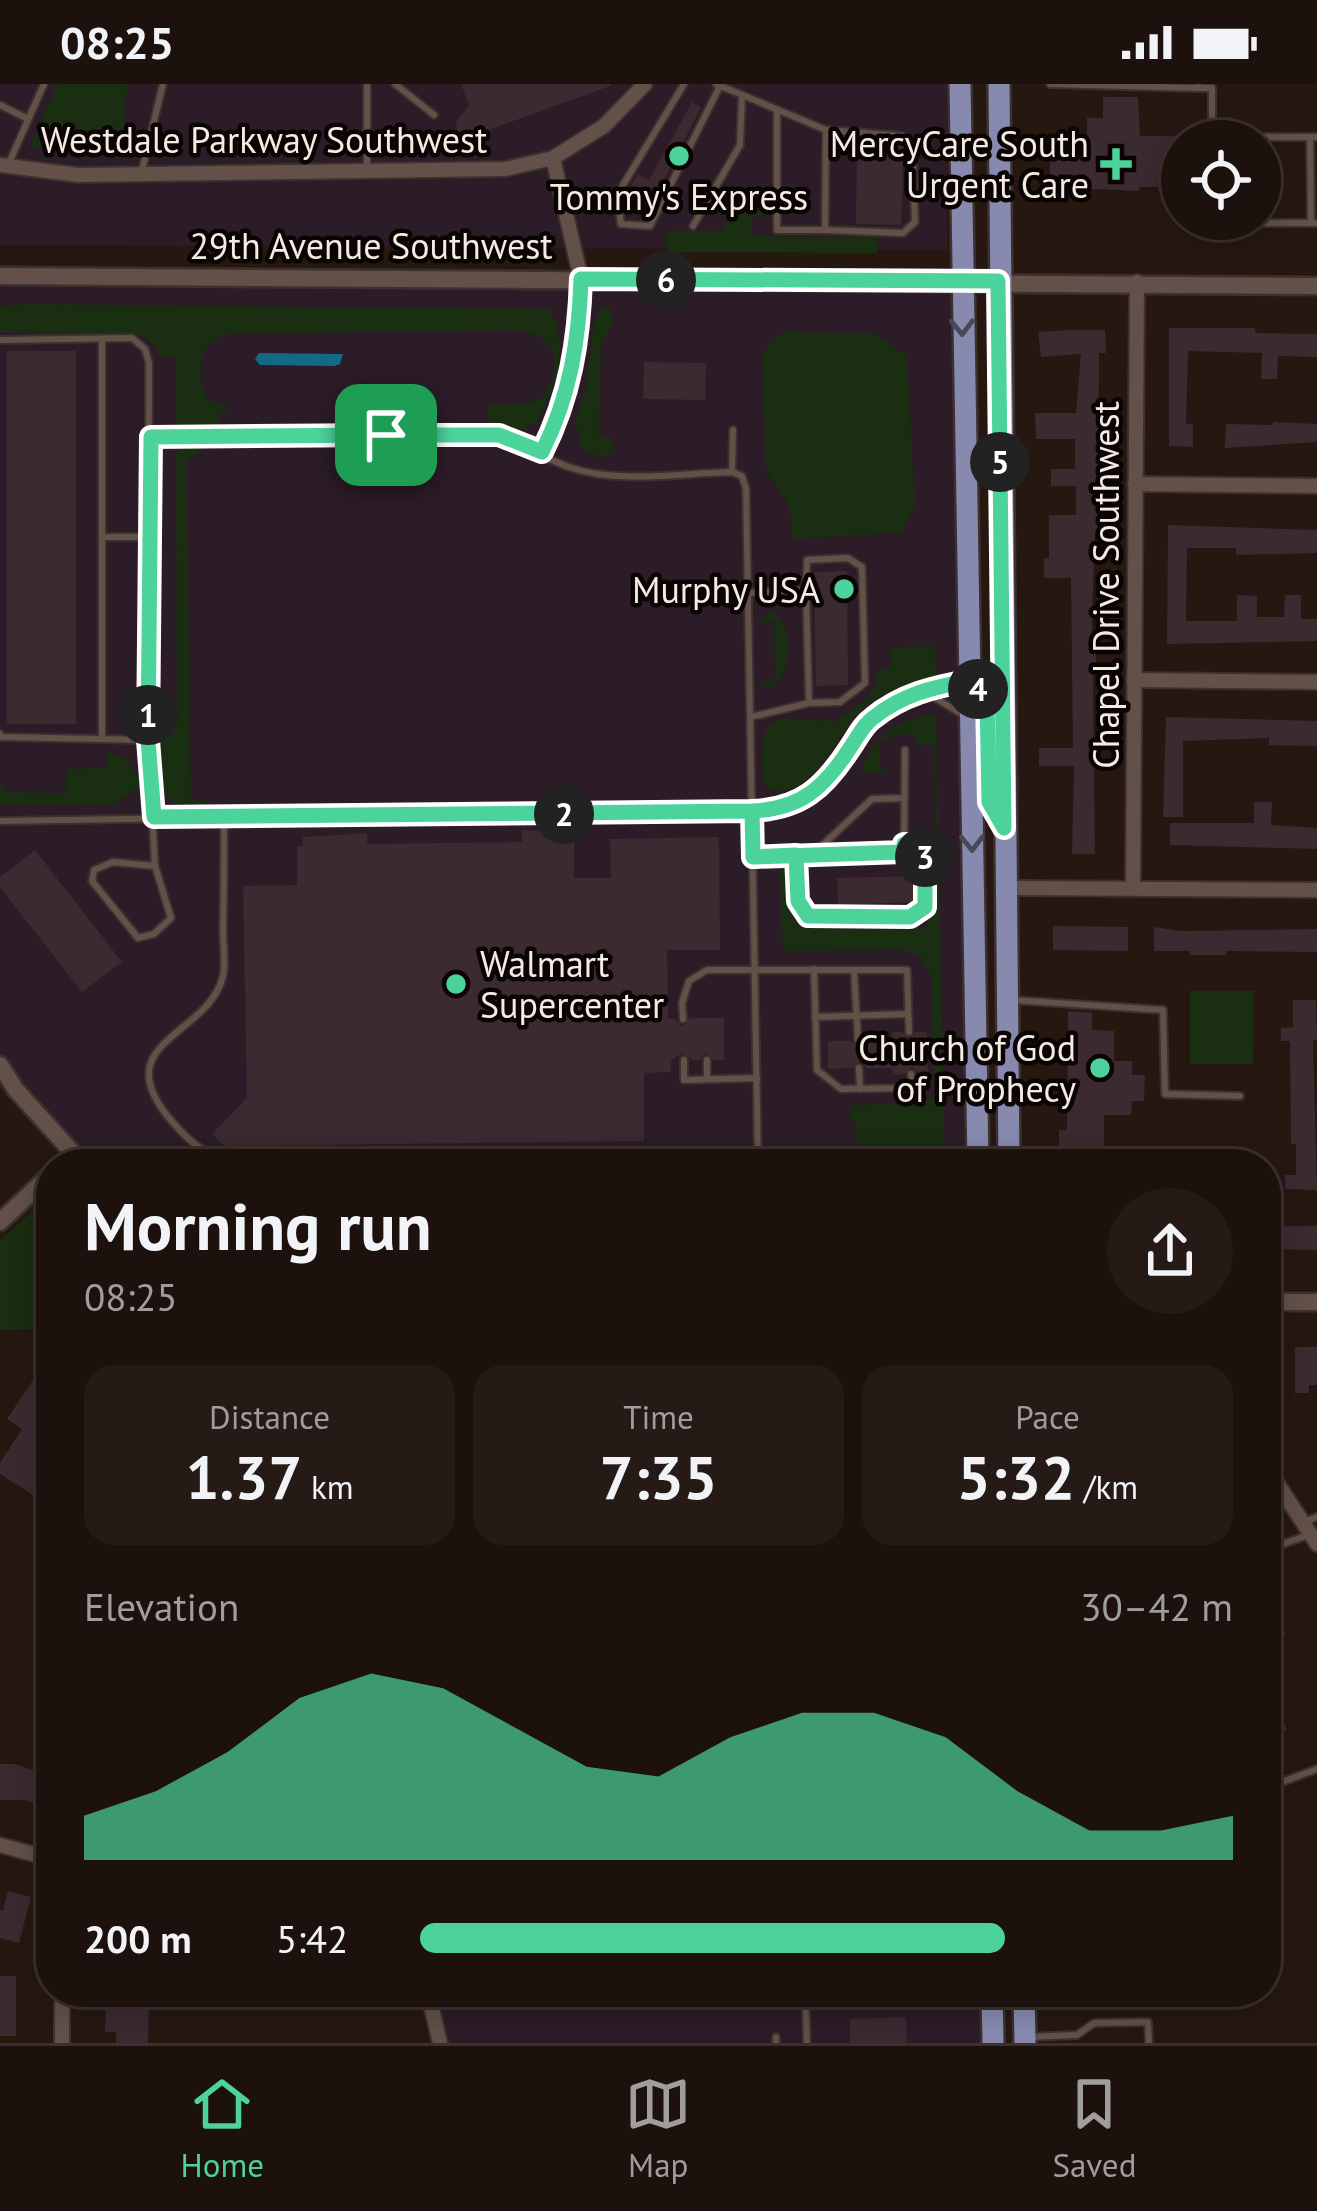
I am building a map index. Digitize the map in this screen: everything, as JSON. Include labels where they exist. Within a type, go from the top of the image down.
[{"type":"main road","points":[[960,84],[978,1149]]},
{"type":"main road","points":[[998,84],[1009,1149]]},
{"type":"main road","points":[[968,681],[987,696],[989,802],[1004,828]]},
{"type":"main road","points":[[992,2007],[993,2043]]},
{"type":"main road","points":[[1024,2007],[1025,2040]]},
{"type":"street","name":"Westdale Parkway Southwest","points":[[4,166],[78,175],[505,169],[553,158],[604,126],[639,86]]},
{"type":"street","points":[[553,158],[581,279]]},
{"type":"street","name":"29th Avenue Southwest","points":[[0,276],[1317,286]]},
{"type":"street","name":"Chapel Drive Southwest","points":[[1133,888],[1137,282]]},
{"type":"street","points":[[1136,484],[1317,486]]},
{"type":"street","points":[[1134,680],[1317,682]]},
{"type":"street","points":[[1006,888],[1317,890]]},
{"type":"street","points":[[0,1065],[62,1149]]},
{"type":"street","points":[[0,1222],[36,1188]]},
{"type":"street","points":[[1281,1302],[1317,1302]]},
{"type":"street","points":[[1281,1488],[1312,1529]]},
{"type":"street","points":[[0,1845],[36,1855]]},
{"type":"street","points":[[62,2007],[62,2043]]},
{"type":"street","points":[[432,2007],[440,2043]]},
{"type":"lane","points":[[4,166],[44,84]]},
{"type":"lane","points":[[142,173],[163,84]]},
{"type":"lane","points":[[367,84],[368,172]]},
{"type":"lane","points":[[395,84],[434,116]]},
{"type":"lane","points":[[684,84],[617,195],[621,224],[650,226],[718,85],[826,130],[903,136],[912,141],[915,222],[903,233],[777,230],[777,112]]},
{"type":"lane","points":[[1050,84],[1212,88],[1212,120]]},
{"type":"lane","points":[[693,226],[740,145],[742,96]]},
{"type":"lane","points":[[0,105],[28,119]]},
{"type":"lane","points":[[825,230],[826,130]]},
{"type":"lane","points":[[1264,137],[1313,137],[1314,223],[1263,223],[1264,137]]},
{"type":"lane","points":[[542,452],[577,353],[581,279]]},
{"type":"lane","points":[[101,338],[102,738]]},
{"type":"lane","points":[[0,340],[132,338],[145,349],[151,437],[148,740],[155,866],[171,918],[154,934],[139,938],[92,881],[94,870],[113,862],[155,866]]},
{"type":"lane","points":[[732,472],[733,430]]},
{"type":"lane","points":[[151,437],[499,435],[571,468],[613,475],[732,472],[742,476],[746,489],[758,1149]]},
{"type":"lane","points":[[102,537],[150,537]]},
{"type":"lane","points":[[751,717],[840,702],[865,682],[862,567],[848,558],[807,560],[809,704]]},
{"type":"lane","points":[[748,592],[806,590]]},
{"type":"lane","points":[[0,821],[783,809],[813,793],[869,720],[922,690],[968,681]]},
{"type":"lane","points":[[922,690],[969,719]]},
{"type":"lane","points":[[0,734],[148,740]]},
{"type":"lane","points":[[753,857],[904,852],[904,750]]},
{"type":"lane","points":[[813,854],[872,799],[904,798]]},
{"type":"lane","points":[[199,1149],[167,1116],[148,1072],[154,1051],[201,1012],[223,976],[224,819]]},
{"type":"lane","points":[[796,855],[798,901],[808,916],[910,917],[925,907],[925,852],[917,844],[904,844]]},
{"type":"lane","points":[[683,1018],[685,990],[697,974],[755,968],[907,970],[910,1032]]},
{"type":"lane","points":[[814,969],[817,1070],[841,1089],[912,1088],[911,1074]]},
{"type":"lane","points":[[854,970],[858,1040]]},
{"type":"lane","points":[[1007,1000],[1163,1010],[1165,1094],[1240,1096]]},
{"type":"lane","points":[[815,1017],[909,1014]]},
{"type":"lane","points":[[684,1060],[684,1080],[757,1078]]},
{"type":"lane","points":[[707,1060],[707,1079]]},
{"type":"lane","points":[[859,1068],[860,1089]]},
{"type":"lane","points":[[1281,1543],[1312,1529]]},
{"type":"lane","points":[[1281,1782],[1317,1769]]},
{"type":"lane","points":[[806,2007],[807,2043]]},
{"type":"lane","points":[[1025,2040],[1077,2039],[1094,2023],[1148,2022],[1149,2043]]},
{"type":"shaded area","points":[[0,84],[947,84],[947,250],[0,245]]},
{"type":"shaded area","points":[[0,276],[961,281],[978,1149],[70,1149],[0,1065]]},
{"type":"shaded area","points":[[432,2007],[992,2007],[993,2043],[440,2043]]},
{"type":"green space","points":[[57,84],[129,84],[122,118],[130,151],[30,147]]},
{"type":"green space","points":[[751,187],[752,208],[765,209],[766,214],[752,218],[752,236],[877,238],[878,253],[666,252],[667,231],[721,231],[729,214],[737,217]]},
{"type":"green space","points":[[0,306],[549,309],[560,351],[555,381],[537,423],[518,431],[488,423],[488,404],[527,403],[546,391],[554,355],[534,335],[516,330],[229,334],[210,344],[200,368],[207,399],[234,412],[219,413],[219,427],[176,427],[175,358],[161,358],[157,347],[138,334],[0,332]]},
{"type":"green space","points":[[603,308],[611,308],[613,324],[601,340],[599,436],[611,437],[614,443],[601,458],[582,448],[575,420],[586,388],[594,321]]},
{"type":"green space","points":[[783,332],[875,334],[907,356],[915,505],[901,533],[792,539],[790,507],[766,470],[762,352]]},
{"type":"green space","points":[[179,447],[197,447],[200,452],[186,461],[191,796],[196,802],[205,796],[202,806],[173,804],[160,787],[158,723],[177,722]]},
{"type":"green space","points":[[769,612],[784,626],[788,649],[783,673],[768,689],[761,687],[775,677],[774,619],[759,626]]},
{"type":"green space","points":[[935,646],[936,677],[874,700],[855,717],[813,774],[786,790],[769,790],[761,757],[770,724],[782,718],[821,721],[822,717],[837,723],[838,717],[872,690],[877,669],[890,668],[891,647]]},
{"type":"green space","points":[[936,715],[945,1149],[856,1149],[849,1105],[918,1103],[933,1098],[932,977],[920,956],[902,950],[783,951],[780,870],[792,874],[797,916],[811,928],[925,928],[933,915],[934,746],[917,745],[916,735],[895,735],[880,741],[880,768],[895,772],[861,773],[879,740],[923,716]]},
{"type":"green space","points":[[108,753],[124,757],[140,779],[137,789],[111,805],[0,806],[0,778],[3,792],[65,793],[67,769],[106,768]]},
{"type":"green space","points":[[1190,991],[1254,991],[1253,1064],[1190,1064]]},
{"type":"green space","points":[[36,1208],[36,1329],[0,1330],[0,1241]]},
{"type":"water","points":[[259,353],[343,354],[334,366],[260,365],[255,359]]},
{"type":"building","points":[[461,84],[610,86],[461,140],[455,124],[469,105]]},
{"type":"building","points":[[1103,97],[1138,97],[1140,136],[1161,136],[1161,187],[1139,187],[1139,191],[1050,187],[1050,135],[1087,135],[1087,118],[1103,118]]},
{"type":"building","points":[[692,102],[701,107],[653,202],[631,186],[638,174],[649,180]]},
{"type":"building","points":[[857,144],[904,145],[901,225],[856,224]]},
{"type":"building","points":[[1169,328],[1317,334],[1317,357],[1278,356],[1277,379],[1261,379],[1262,353],[1188,351],[1186,424],[1193,424],[1193,447],[1169,446]]},
{"type":"building","points":[[1105,330],[1106,353],[1099,353],[1098,533],[1092,616],[1095,854],[1072,854],[1074,766],[1039,766],[1039,748],[1073,748],[1071,578],[1044,578],[1044,558],[1049,558],[1049,515],[1076,515],[1076,486],[1051,486],[1051,469],[1075,469],[1075,439],[1036,439],[1035,413],[1076,413],[1081,354],[1041,357],[1038,332]]},
{"type":"building","points":[[7,351],[76,351],[76,724],[7,724]]},
{"type":"building","points":[[644,362],[706,363],[705,400],[643,399]]},
{"type":"building","points":[[1226,424],[1317,424],[1317,442],[1225,448]]},
{"type":"building","points":[[1168,525],[1317,530],[1317,553],[1236,555],[1236,548],[1187,548],[1186,621],[1237,621],[1237,595],[1257,596],[1257,617],[1284,617],[1285,595],[1301,595],[1301,619],[1317,619],[1317,641],[1167,644]]},
{"type":"building","points":[[847,571],[848,685],[816,686],[814,572]]},
{"type":"building","points":[[1166,717],[1317,721],[1317,746],[1269,745],[1269,738],[1183,741],[1183,817],[1163,817]]},
{"type":"building","points":[[1254,802],[1272,802],[1271,825],[1317,828],[1317,849],[1170,845],[1170,823],[1254,823]]},
{"type":"building","name":"Walmart Supercenter","points":[[522,830],[574,833],[574,878],[611,878],[610,839],[719,837],[720,950],[667,950],[668,1019],[682,1026],[690,1018],[724,1018],[724,1060],[714,1060],[706,1053],[692,1060],[683,1053],[671,1060],[671,1072],[644,1073],[644,1141],[224,1146],[212,1134],[247,1098],[243,886],[297,885],[297,846],[303,846],[303,837],[367,833],[367,844],[522,842]]},
{"type":"building","points":[[35,850],[122,962],[82,992],[0,887],[0,877]]},
{"type":"building","points":[[914,876],[915,902],[838,905],[837,878]]},
{"type":"building","points":[[1053,926],[1128,927],[1128,951],[1053,950]]},
{"type":"building","points":[[1154,927],[1180,931],[1317,929],[1317,952],[1190,955],[1190,951],[1154,951]]},
{"type":"building","points":[[1293,1000],[1316,1000],[1317,1190],[1285,1189],[1285,1175],[1296,1175],[1296,1144],[1291,1144],[1290,1041],[1281,1041],[1281,1028],[1293,1027]]},
{"type":"building","name":"Church of God of Prophecy","points":[[1068,1011],[1092,1013],[1092,1030],[1114,1031],[1114,1061],[1132,1061],[1132,1075],[1145,1075],[1144,1101],[1132,1101],[1131,1115],[1104,1115],[1104,1149],[1059,1149],[1059,1130],[1067,1130]]},
{"type":"building","points":[[892,1032],[902,1032],[908,1039],[916,1032],[927,1032],[928,1074],[919,1074],[912,1067],[893,1075],[892,1068],[867,1068],[860,1061],[852,1068],[828,1069],[828,1041],[851,1041],[860,1047],[865,1040],[892,1040]]},
{"type":"building","points":[[1281,1226],[1317,1226],[1317,1250],[1281,1249]]},
{"type":"building","points":[[1295,1347],[1317,1347],[1317,1385],[1309,1385],[1309,1393],[1295,1393]]},
{"type":"building","points":[[36,1382],[36,1497],[0,1474],[0,1463],[22,1429],[7,1419]]},
{"type":"building","points":[[0,1764],[36,1771],[36,1804],[0,1800]]},
{"type":"building","points":[[8,1891],[31,1897],[19,1943],[0,1938],[0,1910]]},
{"type":"building","points":[[0,1976],[16,1976],[16,2036],[0,2036]]},
{"type":"building","points":[[106,2007],[149,2007],[148,2043],[116,2043],[116,2032],[105,2032]]},
{"type":"building","points":[[906,2017],[907,2043],[850,2043],[850,2019]]},
{"type":"place","name":"Tommy's Express","points":[[679,156]]},
{"type":"place","name":"MercyCare South Urgent Care","points":[[1116,164]]},
{"type":"place","name":"Murphy USA","points":[[844,589]]},
{"type":"place","name":"Walmart Supercenter","points":[[456,984]]},
{"type":"place","name":"Church of God of Prophecy","points":[[1100,1068]]},
{"type":"route","points":[[386,435],[151,437],[148,740],[154,817],[752,811],[753,857],[796,855],[798,901],[808,916],[910,917],[925,907],[925,852],[917,844],[904,844],[904,852],[796,855],[753,857],[753,833],[752,811],[783,809],[813,793],[869,720],[903,699],[922,690],[968,681],[987,696],[989,802],[1004,828],[998,281],[581,279],[577,353],[542,452],[499,435],[386,435]]}]
